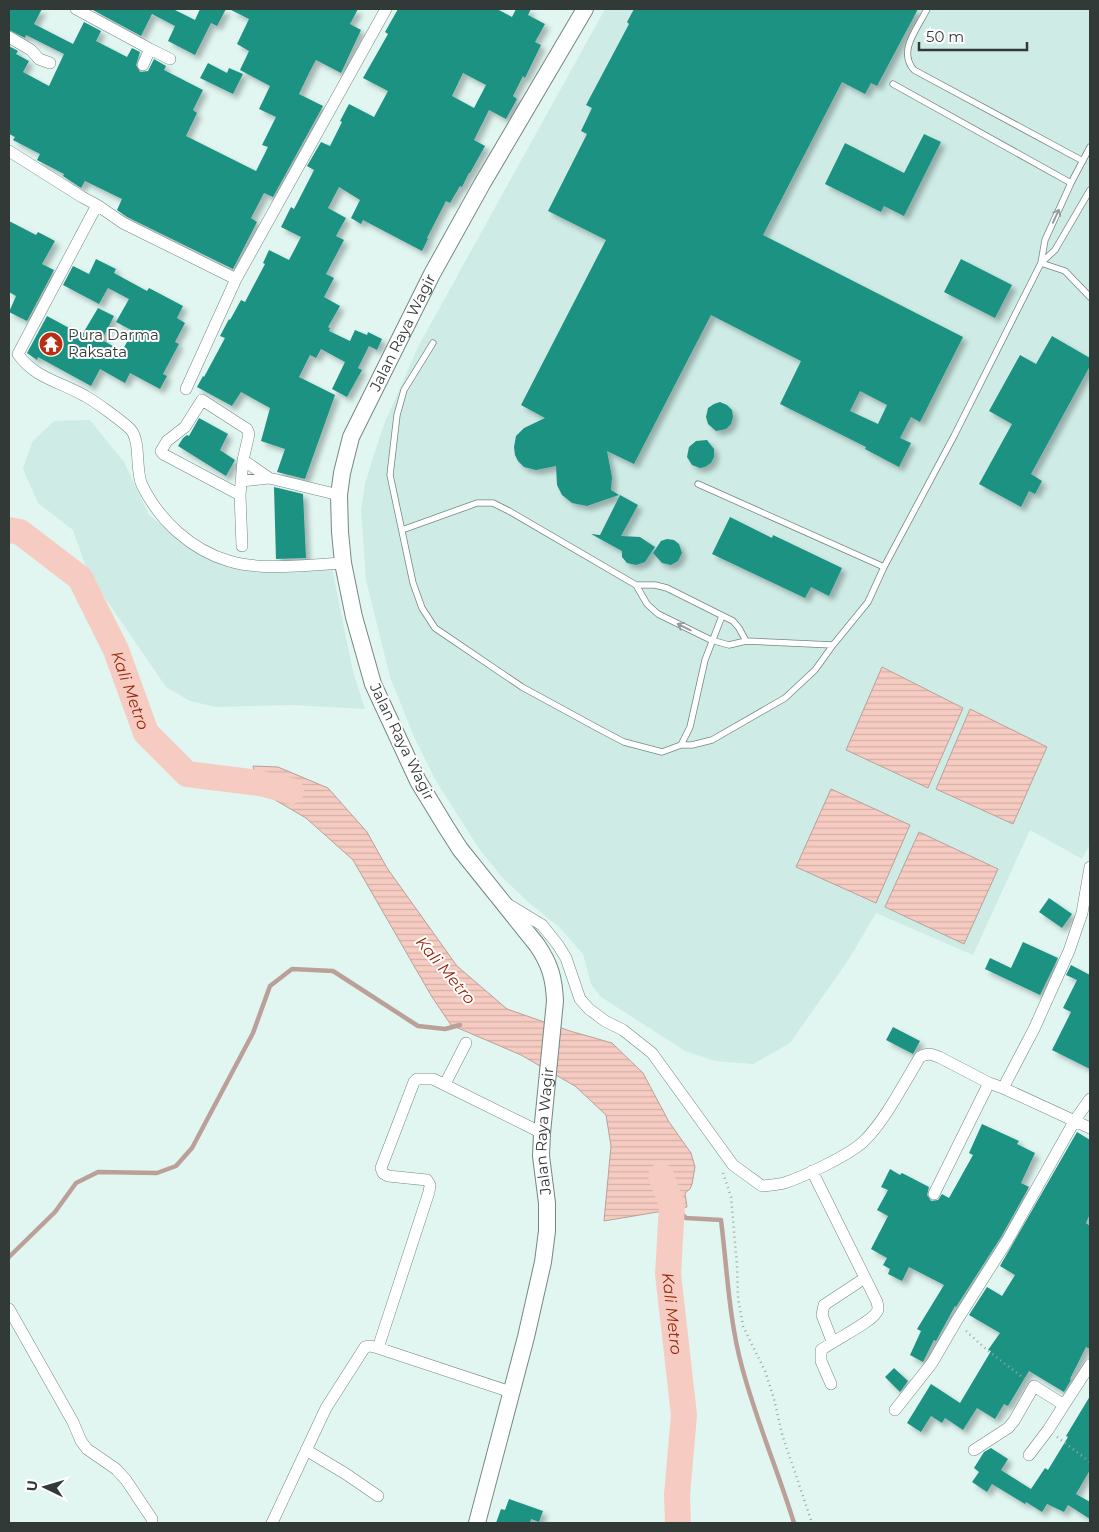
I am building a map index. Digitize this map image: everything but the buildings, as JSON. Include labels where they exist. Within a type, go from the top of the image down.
[{"type":"main road","name":"Jalan Raya Wagir","points":[[477,1523],[535,1301],[546,1239],[547,1203],[542,1156],[542,1133],[555,1001],[554,981],[546,959],[503,901],[460,849],[418,781],[373,684],[364,658],[343,563],[339,495],[342,473],[351,437],[424,291],[482,184],[585,9]]},
{"type":"street","points":[[76,9],[170,59]]},
{"type":"street","points":[[186,389],[236,280],[386,9]]},
{"type":"street","points":[[11,43],[31,50],[39,59],[50,63]]},
{"type":"street","points":[[143,65],[150,48]]},
{"type":"street","points":[[9,151],[123,223],[236,280]]},
{"type":"street","points":[[97,205],[13,352],[31,370],[85,396],[131,430],[135,441],[141,483],[172,528],[190,542],[230,562],[277,566],[343,563]]},
{"type":"street","points":[[240,495],[163,454],[161,451],[167,441],[185,427],[202,400],[247,428],[249,434],[240,481],[242,546]]},
{"type":"street","points":[[243,460],[269,478]]},
{"type":"street","points":[[240,481],[269,478],[339,495]]},
{"type":"street","points":[[1003,1088],[1034,1029],[1070,952],[1082,913],[1090,867]]},
{"type":"street","points":[[503,901],[542,925],[566,958],[580,999],[589,1009],[605,1021],[623,1030],[652,1054],[733,1165],[762,1186],[783,1183],[812,1171],[864,1141],[882,1117],[920,1057],[924,1054],[939,1057],[988,1083],[1090,1128]]},
{"type":"street","points":[[445,1084],[466,1043]]},
{"type":"street","points":[[378,1348],[430,1186],[427,1180],[388,1176],[383,1173],[382,1163],[414,1082],[417,1079],[433,1079],[542,1133]]},
{"type":"street","points":[[934,1194],[988,1083]]},
{"type":"street","points":[[895,1410],[932,1363],[1007,1241],[1075,1120],[1090,1099]]},
{"type":"street","points":[[812,1171],[877,1302],[878,1308],[876,1314],[832,1341],[822,1350],[820,1355],[821,1361],[832,1384]]},
{"type":"street","points":[[832,1341],[822,1315],[824,1305],[865,1278]]},
{"type":"street","points":[[9,1309],[73,1422],[81,1441],[88,1449],[121,1474],[154,1522]]},
{"type":"street","points":[[272,1523],[326,1408],[365,1348],[370,1346],[378,1348],[511,1392]]},
{"type":"street","points":[[1029,1455],[1048,1430],[1090,1365]]},
{"type":"street","points":[[974,1450],[1008,1428],[1034,1386],[1064,1405]]},
{"type":"street","points":[[306,1450],[378,1496]]},
{"type":"lane","points":[[927,9],[908,46],[906,56],[908,64],[914,70],[1083,161]]},
{"type":"lane","points":[[893,84],[1071,183]]},
{"type":"lane","points":[[433,343],[404,390],[397,415],[390,475],[413,583],[422,608],[435,628],[522,687],[624,742],[662,752],[681,746],[692,746],[712,740],[785,698],[815,670],[868,602],[884,567],[954,436],[1041,263],[1045,240],[1090,147]]},
{"type":"lane","points":[[1041,263],[1055,250],[1090,190]]},
{"type":"lane","points":[[1041,263],[1065,271],[1090,297]]},
{"type":"lane","points":[[698,484],[884,567]]},
{"type":"lane","points":[[402,530],[465,506],[477,503],[493,503],[636,584],[667,588],[732,621],[739,628],[746,641]]},
{"type":"lane","points":[[636,584],[647,604],[658,614],[712,640],[730,645],[746,641],[833,645]]},
{"type":"lane","points":[[681,746],[690,727],[705,660],[722,616]]},
{"type":"path","points":[[723,1173],[731,1197],[738,1298],[743,1326],[765,1371],[782,1434],[812,1523]]},
{"type":"path","points":[[957,1320],[978,1343],[1034,1386]]},
{"type":"path","points":[[1048,1430],[1090,1462]]},
{"type":"shaded area","points":[[605,9],[1090,9],[1090,844],[1082,859],[1030,830],[973,955],[876,913],[849,959],[790,1043],[753,1064],[715,1061],[685,1051],[601,997],[591,984],[583,954],[559,927],[528,902],[502,877],[480,850],[436,781],[415,739],[390,677],[366,580],[361,511],[365,483],[384,424],[419,345]]},
{"type":"shaded area","points":[[90,420],[124,462],[149,515],[194,549],[227,567],[271,570],[332,568],[353,672],[365,709],[291,705],[216,707],[190,701],[166,687],[88,573],[73,530],[38,503],[23,469],[32,442],[54,421]]},
{"type":"water","points":[[882,667],[963,708],[928,788],[846,750]]},
{"type":"water","points":[[970,709],[1047,747],[1013,824],[936,789]]},
{"type":"water","points":[[253,766],[278,767],[328,788],[367,832],[387,868],[457,966],[507,1009],[570,1031],[612,1043],[643,1073],[669,1122],[691,1153],[695,1167],[692,1184],[685,1193],[687,1207],[604,1221],[611,1146],[606,1115],[575,1086],[521,1055],[451,1025],[432,997],[353,860],[306,818],[258,790]]},
{"type":"water","points":[[831,789],[910,825],[876,903],[796,867]]},
{"type":"water","points":[[919,832],[998,869],[964,944],[885,907]]},
{"type":"waterway","name":"Kali Metro","points":[[9,530],[20,532],[80,578],[116,650],[146,733],[187,774],[259,783],[291,791]]},
{"type":"waterway","points":[[9,1257],[55,1212],[76,1183],[98,1172],[157,1173],[176,1166],[192,1148],[253,1033],[270,986],[292,969],[333,971],[418,1026],[445,1029],[460,1025]]},
{"type":"waterway","name":"Kali Metro","points":[[661,1176],[672,1205],[668,1274],[684,1415],[677,1495],[678,1523]]},
{"type":"waterway","points":[[673,1206],[686,1218],[721,1220],[731,1312],[742,1367],[794,1523]]},
{"type":"place","name":"Pura Darma Raksata","points":[[51,344]]}]
